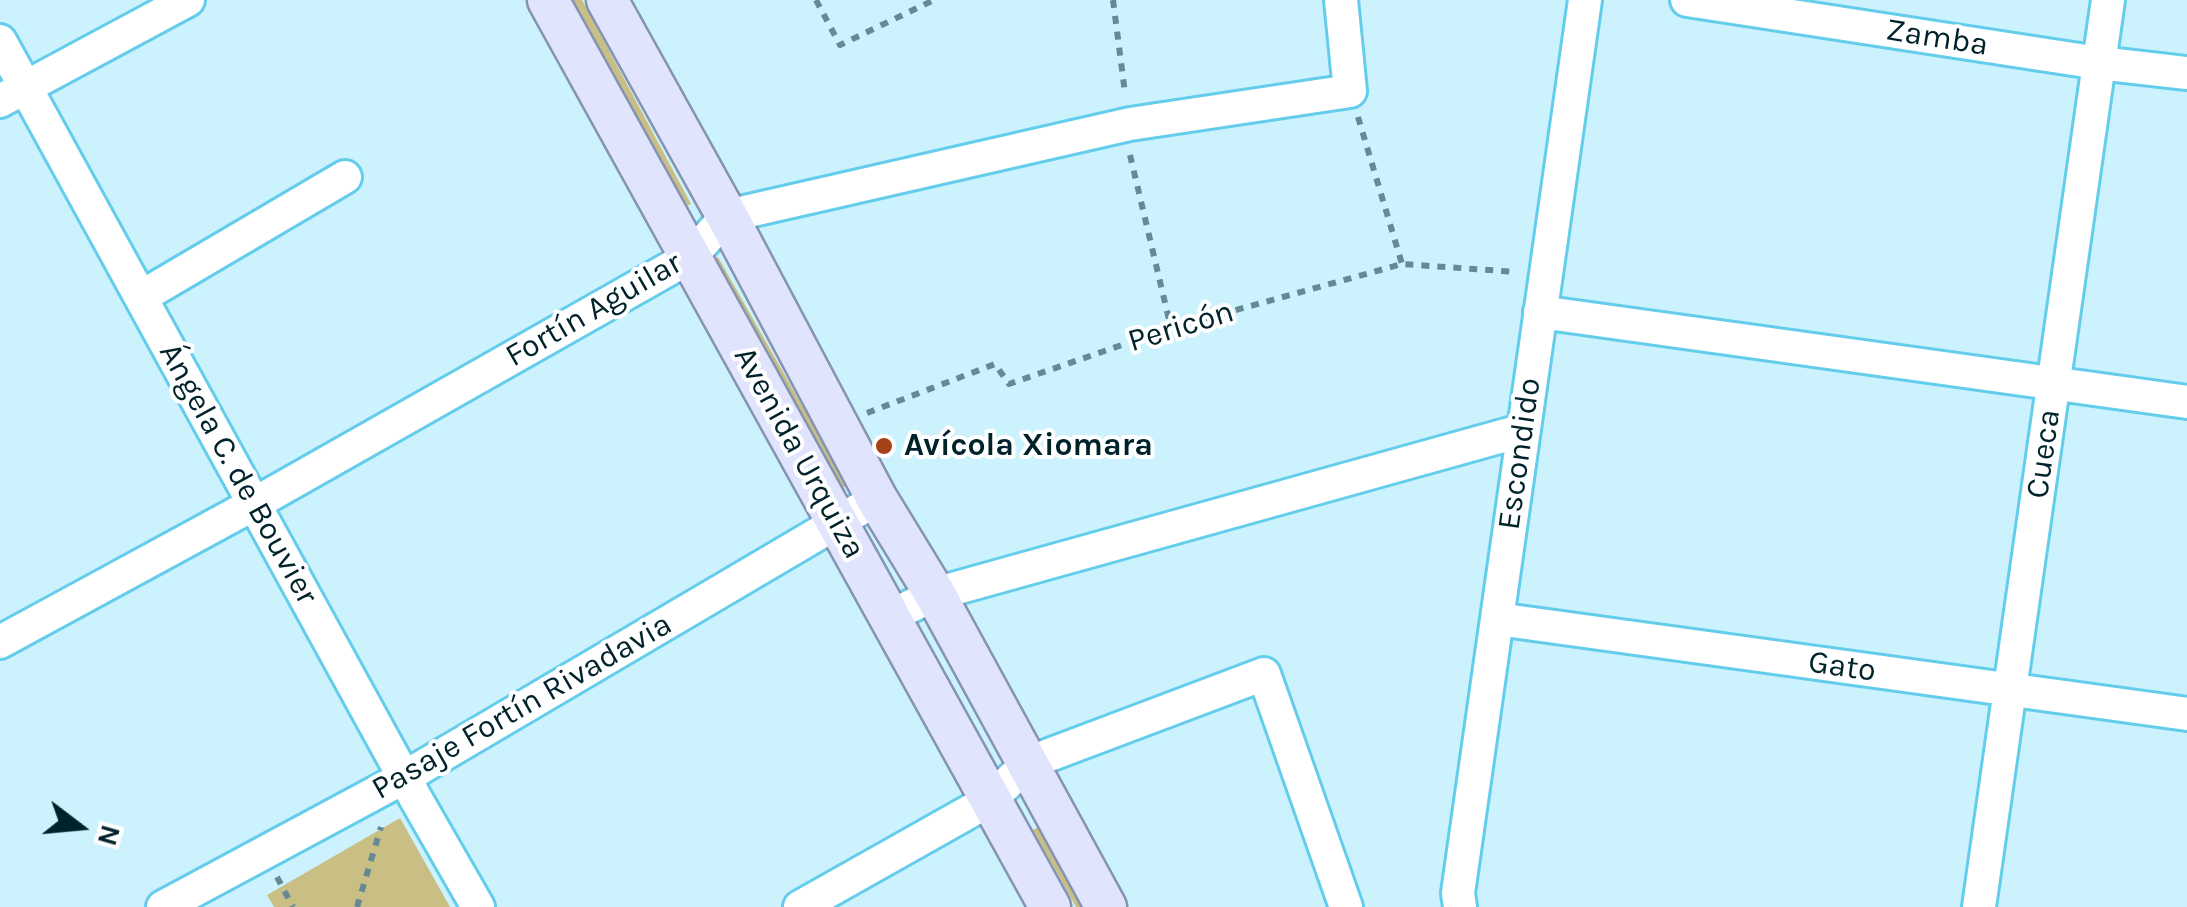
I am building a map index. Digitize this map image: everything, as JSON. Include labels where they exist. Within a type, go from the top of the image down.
[{"type":"main road","name":"Avenida Urquiza","points":[[548,0],[1050,907]]},
{"type":"main road","name":"Avenida Urquiza","points":[[607,0],[877,498],[935,594],[1106,907]]},
{"type":"street","points":[[13,94],[188,0]]},
{"type":"street","points":[[726,216],[1130,124],[1350,91],[1341,0]]},
{"type":"street","name":"Escondido","points":[[1460,907],[1458,893],[1584,0]]},
{"type":"street","name":"Zamba","points":[[1688,0],[2187,73]]},
{"type":"street","name":"Cueca","points":[[1979,907],[2108,0]]},
{"type":"street","name":"Ángela C. de Bouvier","points":[[0,41],[13,94],[142,297],[478,907]]},
{"type":"street","points":[[142,297],[345,177]]},
{"type":"street","name":"Fortín Aguilar","points":[[0,642],[254,504],[690,256],[726,216]]},
{"type":"street","points":[[1540,312],[2187,402]]},
{"type":"street","points":[[889,617],[935,594],[1524,430]]},
{"type":"street","name":"Pasaje Fortín Rivadavia","points":[[162,907],[405,777],[877,498]]},
{"type":"street","name":"Gato","points":[[1497,619],[2187,714]]},
{"type":"street","points":[[800,907],[990,800],[1028,764],[1264,674],[1346,907]]},
{"type":"path","points":[[816,0],[840,45],[934,0]]},
{"type":"path","points":[[1113,0],[1130,124],[1128,147],[1171,328]]},
{"type":"path","points":[[1350,91],[1402,264]]},
{"type":"path","name":"Pericón","points":[[838,424],[995,364],[1009,384],[1171,328],[1402,264],[1546,274]]},
{"type":"path","points":[[358,907],[385,814]]},
{"type":"path","points":[[277,876],[293,907]]},
{"type":"shaded area","points":[[573,0],[582,0],[691,204],[685,207]]},
{"type":"shaded area","points":[[718,257],[847,485],[838,491],[709,262]]},
{"type":"shaded area","points":[[400,818],[450,907],[274,907],[267,895]]},
{"type":"shaded area","points":[[1040,826],[1086,907],[1076,907],[1033,830]]},
{"type":"place","name":"Avícola Xiomara","points":[[884,446]]}]
